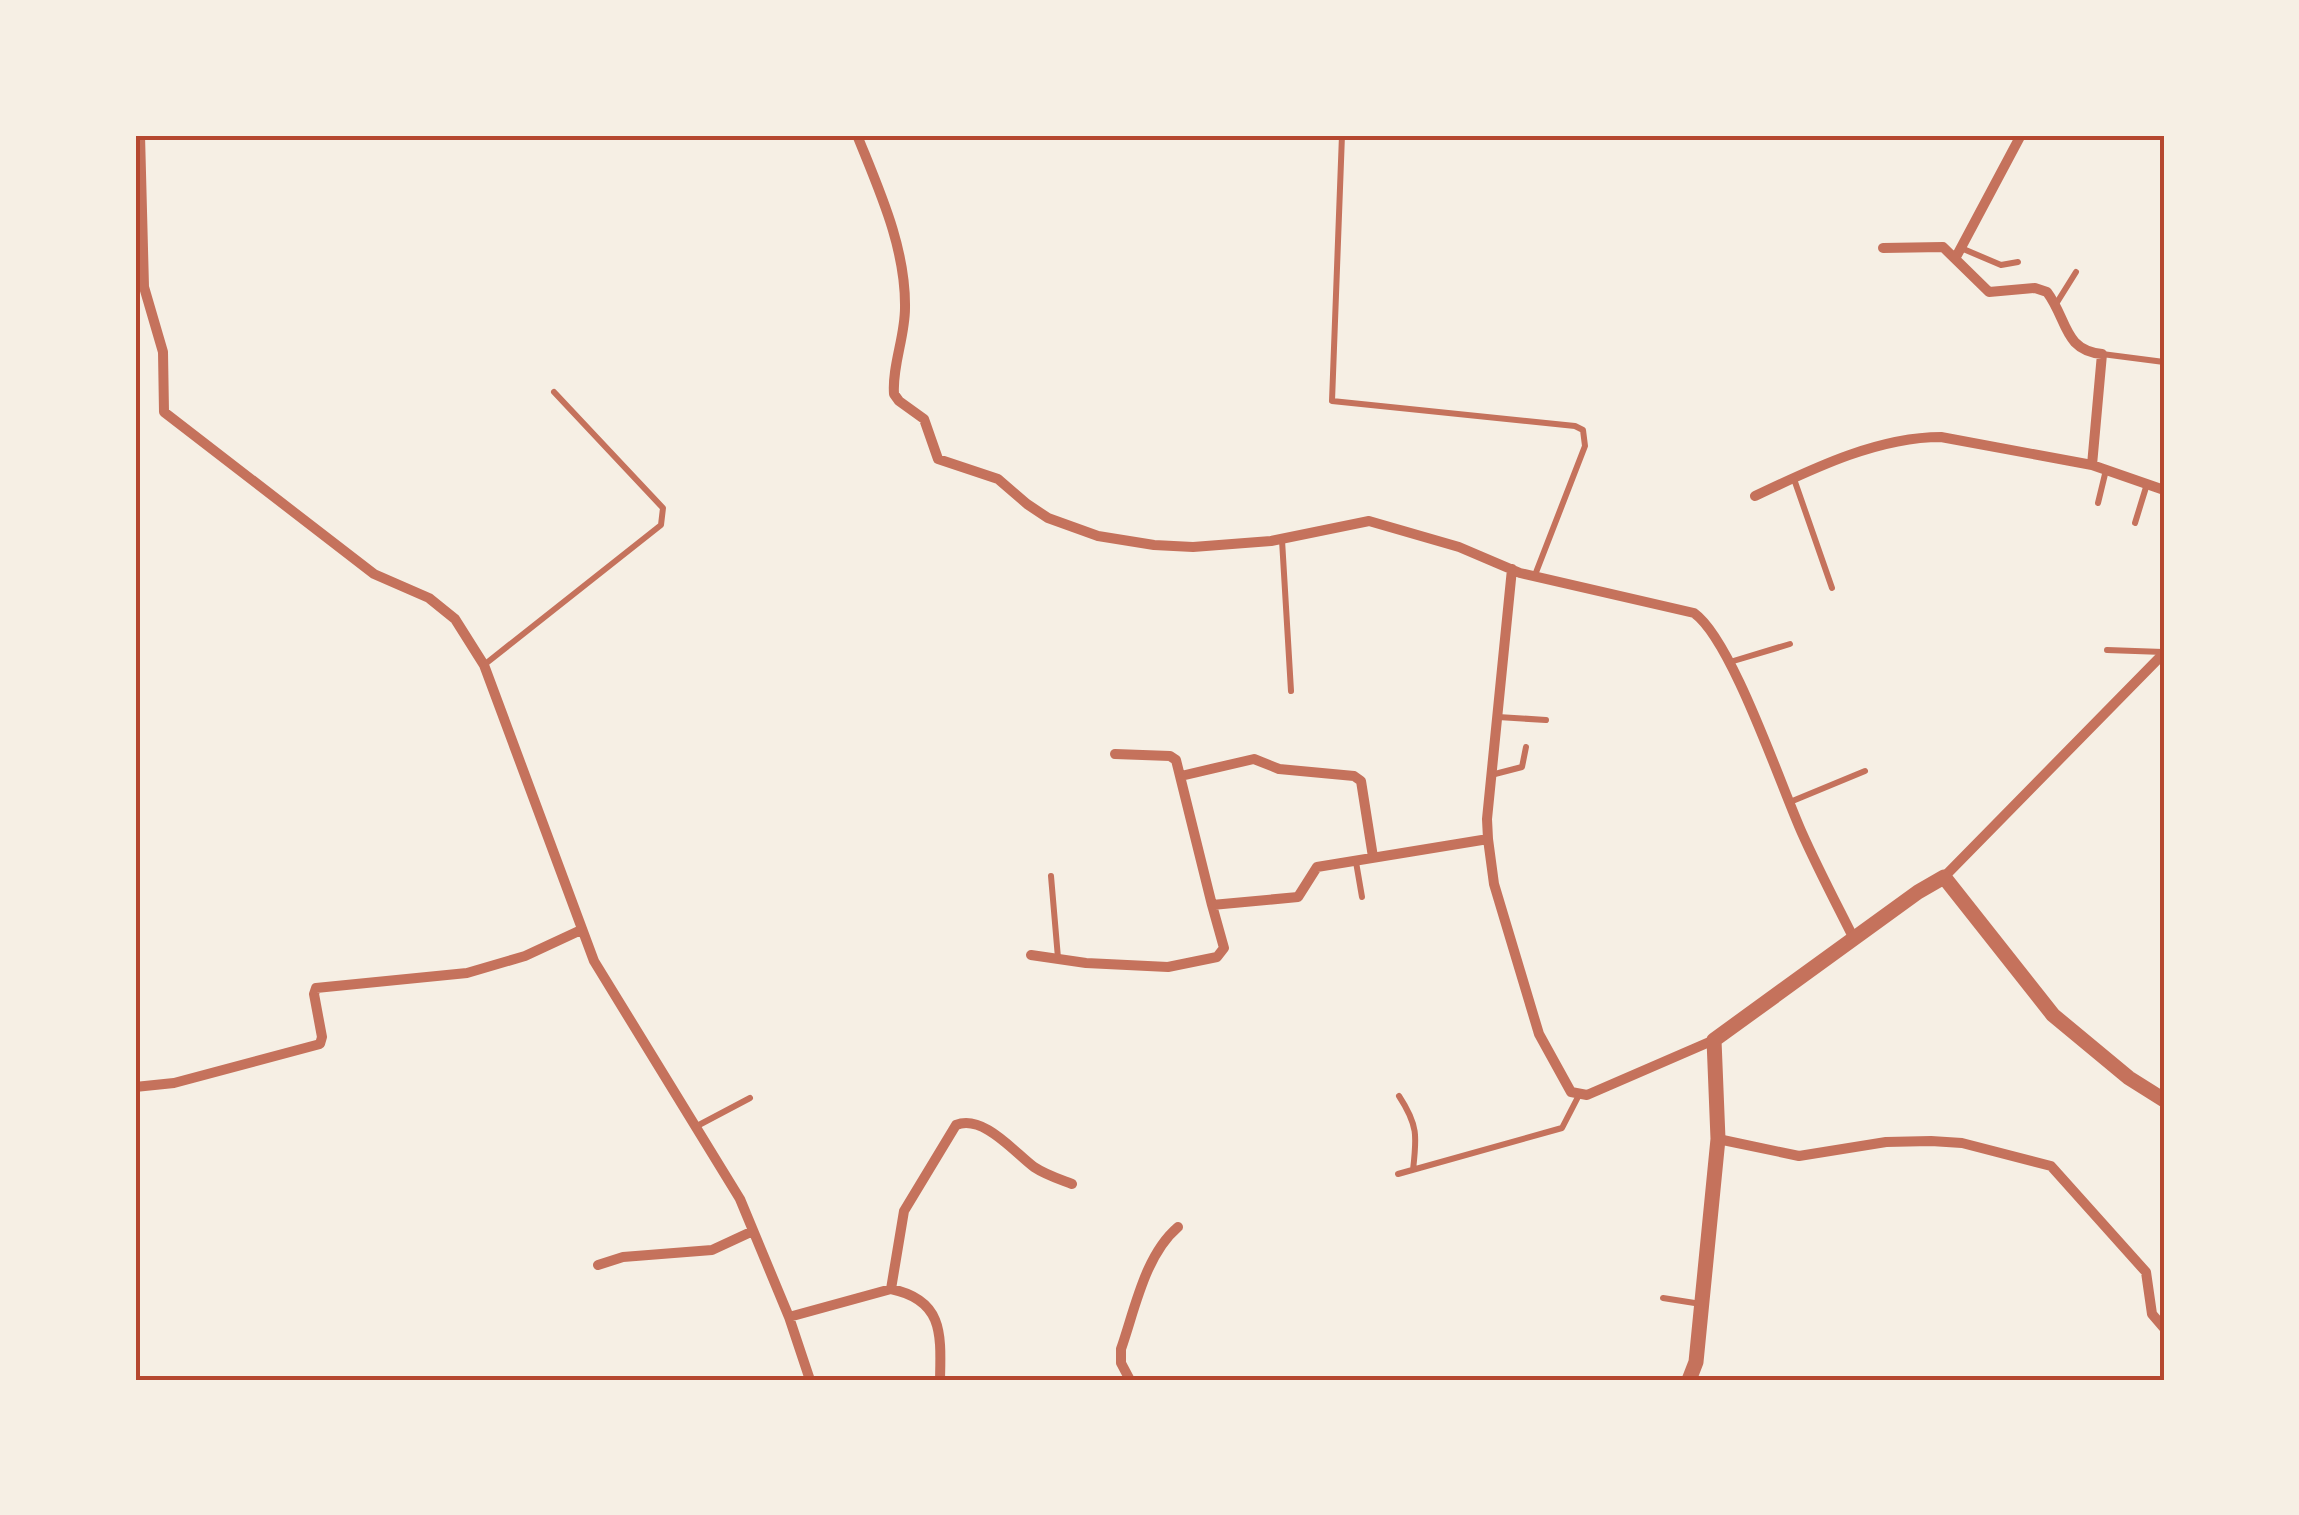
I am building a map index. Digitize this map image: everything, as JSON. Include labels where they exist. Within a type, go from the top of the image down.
[{"type":"street","points":[[140,135],[144,287],[163,352],[164,412],[374,574],[444,607],[455,620],[484,666],[582,930],[608,986],[733,1185],[790,1317],[810,1380]]},
{"type":"street","points":[[858,135],[888,211],[906,303],[894,394],[924,419],[938,458],[998,479],[1048,518],[1098,536],[1154,546],[1193,547],[1282,539],[1369,521],[1459,547],[1512,570],[1694,613],[1708,623],[1729,662],[1853,937]]},
{"type":"street","points":[[1958,252],[2021,135]]},
{"type":"street","points":[[1884,248],[1944,247],[1958,252],[1989,292],[2042,289],[2056,304],[2075,345],[2085,352],[2102,354],[2092,465]]},
{"type":"street","points":[[1755,496],[1819,466],[1916,437],[1941,437],[2092,465],[2164,490]]},
{"type":"street","points":[[1512,570],[1488,839],[1494,884],[1539,1034],[1571,1092],[1578,1095],[1587,1095],[1714,1040],[1853,937],[1944,877],[2164,652]]},
{"type":"street","points":[[1031,955],[1168,967],[1217,957],[1224,948],[1176,760],[1170,756],[1115,754]]},
{"type":"street","points":[[1181,776],[1254,759],[1280,769],[1354,776],[1360,781],[1374,858]]},
{"type":"street","points":[[1212,905],[1298,897],[1317,867],[1488,839]]},
{"type":"street","points":[[1944,877],[2054,1015],[2129,1078],[2164,1100]]},
{"type":"street","points":[[135,1088],[174,1082],[320,1044],[316,988],[467,972],[525,956],[582,930]]},
{"type":"street","points":[[1689,1380],[1696,1362],[1718,1139],[1714,1040]]},
{"type":"street","points":[[891,1288],[904,1211],[956,1126],[964,1122],[981,1128],[1047,1175],[1072,1184]]},
{"type":"street","points":[[1718,1139],[1799,1156],[1886,1142],[1931,1140],[1962,1143],[2051,1166],[2146,1272],[2152,1314],[2164,1328]]},
{"type":"street","points":[[1130,1380],[1120,1363],[1120,1348],[1163,1239],[1178,1227]]},
{"type":"street","points":[[598,1265],[623,1257],[712,1250],[753,1231]]},
{"type":"street","points":[[790,1317],[891,1288],[915,1297],[938,1320],[940,1380]]},
{"type":"lane","points":[[1342,135],[1332,401],[1575,426],[1583,430],[1584,446],[1534,576]]},
{"type":"lane","points":[[1958,252],[2001,265],[2018,262]]},
{"type":"lane","points":[[2056,304],[2076,272]]},
{"type":"lane","points":[[2102,354],[2164,362]]},
{"type":"lane","points":[[484,666],[646,537],[664,516],[663,508],[554,392]]},
{"type":"lane","points":[[2098,502],[2106,470]]},
{"type":"lane","points":[[1794,478],[1832,588]]},
{"type":"lane","points":[[2135,522],[2148,484]]},
{"type":"lane","points":[[1282,539],[1292,691]]},
{"type":"lane","points":[[1729,662],[1790,644]]},
{"type":"lane","points":[[2107,650],[2164,652]]},
{"type":"lane","points":[[1497,717],[1546,720]]},
{"type":"lane","points":[[1491,775],[1522,766],[1526,747]]},
{"type":"lane","points":[[1789,802],[1865,771]]},
{"type":"lane","points":[[1356,860],[1362,897]]},
{"type":"lane","points":[[1051,876],[1058,959]]},
{"type":"lane","points":[[1398,1174],[1562,1128],[1578,1095]]},
{"type":"lane","points":[[1398,1096],[1414,1118],[1417,1140],[1413,1170]]},
{"type":"lane","points":[[697,1126],[750,1098]]},
{"type":"lane","points":[[1664,1298],[1702,1305]]}]
